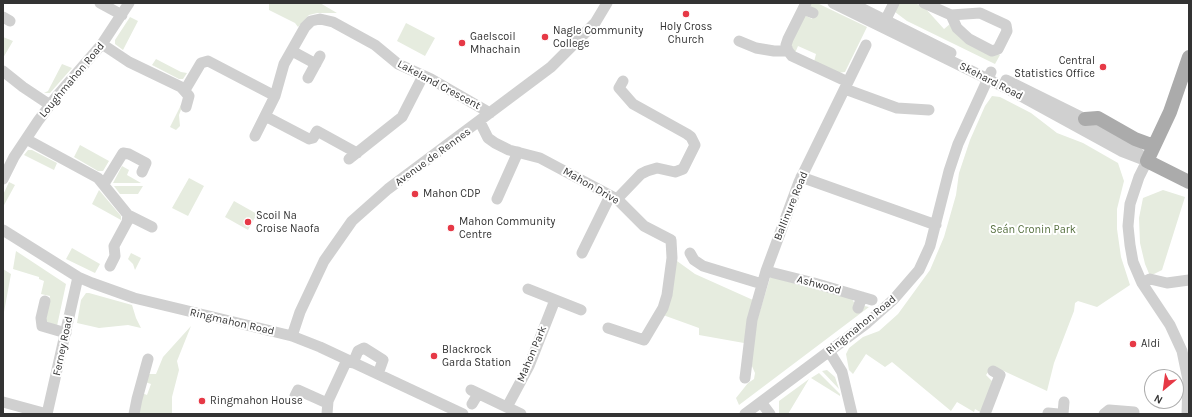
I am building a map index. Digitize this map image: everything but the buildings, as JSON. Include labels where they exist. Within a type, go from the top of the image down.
[{"type":"main road","points":[[1147,161],[1170,112],[1189,57]]},
{"type":"main road","points":[[1085,119],[1098,118],[1136,139],[1154,146]]},
{"type":"main road","name":"Skehard Road","points":[[1147,161],[1189,182]]},
{"type":"street","points":[[100,3],[122,15]]},
{"type":"street","name":"Loughmahon Road","points":[[3,179],[26,139],[50,105],[102,44],[130,3]]},
{"type":"street","name":"Avenue de Rennes","points":[[292,336],[300,312],[324,261],[352,221],[388,189],[480,122],[565,55],[595,23],[608,3]]},
{"type":"street","name":"Skehard Road","points":[[833,3],[884,24],[989,76],[1085,119],[1131,145],[1147,161]]},
{"type":"street","name":"Skehard Road","points":[[851,3],[884,24]]},
{"type":"street","points":[[884,24],[894,3]]},
{"type":"street","points":[[924,3],[951,15],[980,13],[1006,25],[1007,31],[998,49],[992,51],[969,39],[957,28],[951,15]]},
{"type":"street","points":[[808,8],[787,42],[788,51],[792,56],[846,85],[897,108],[929,110]]},
{"type":"street","name":"Lakeland Crescent","points":[[261,131],[265,116],[275,96],[282,70],[308,23],[324,19],[375,45],[398,64],[490,113]]},
{"type":"street","points":[[739,41],[756,48],[774,51],[788,51]]},
{"type":"street","points":[[102,44],[129,62],[185,90],[189,96],[186,107]]},
{"type":"street","name":"Ballinure Road","points":[[745,378],[752,320],[766,271],[801,177],[866,45]]},
{"type":"street","points":[[292,52],[318,60],[308,78]]},
{"type":"street","points":[[185,90],[203,62],[211,61],[275,96]]},
{"type":"street","points":[[3,71],[23,87],[50,105]]},
{"type":"street","points":[[265,116],[309,139],[313,138],[317,131],[353,156],[402,117],[423,76]]},
{"type":"street","name":"Skehard Road","points":[[989,76],[1121,152],[1147,161]]},
{"type":"street","name":"Ringmahon Road","points":[[745,414],[872,318],[905,288],[919,270],[925,259],[936,225],[949,171],[958,144],[989,76]]},
{"type":"street","points":[[582,252],[614,197],[641,174],[647,171],[657,168],[675,172],[683,169],[695,146],[691,137],[687,134],[633,104],[619,88],[623,81]]},
{"type":"street","name":"Mahon Drive","points":[[480,122],[488,138],[495,143],[518,152],[540,158],[614,197],[644,226],[668,237],[672,243],[667,294],[648,344],[614,327]]},
{"type":"street","points":[[26,139],[98,178],[128,215],[152,227]]},
{"type":"street","points":[[497,199],[518,152]]},
{"type":"street","points":[[104,184],[123,153],[129,154],[146,163],[142,172]]},
{"type":"street","points":[[1147,161],[1133,194],[1128,226],[1131,253],[1142,283],[1170,325],[1182,351],[1188,380],[1187,414]]},
{"type":"street","points":[[801,177],[936,225]]},
{"type":"street","points":[[116,261],[114,246],[127,222],[128,215]]},
{"type":"street","name":"Ringmahon Road","points":[[3,230],[78,277],[134,298],[292,336],[378,374],[448,411],[463,414]]},
{"type":"street","points":[[690,253],[694,260],[703,266],[762,284]]},
{"type":"street","name":"Ashwood","points":[[766,271],[867,299],[858,308]]},
{"type":"street","name":"Ferney Road","points":[[47,414],[78,277]]},
{"type":"street","points":[[1142,283],[1150,279],[1167,283],[1189,280]]},
{"type":"street","points":[[528,289],[581,310]]},
{"type":"street","name":"Mahon Park","points":[[507,407],[529,366],[555,300]]},
{"type":"street","points":[[45,301],[41,318],[42,326],[66,333]]},
{"type":"street","points":[[297,393],[327,409],[350,361],[358,351],[364,348],[383,360],[378,374]]},
{"type":"street","points":[[829,351],[842,372],[852,414]]},
{"type":"street","points":[[134,414],[148,359]]},
{"type":"street","points":[[986,414],[1000,375],[993,371]]},
{"type":"street","points":[[472,404],[474,392],[521,414]]},
{"type":"street","points":[[3,402],[47,414]]},
{"type":"street","points":[[761,402],[770,414]]},
{"type":"street","points":[[1063,414],[1064,402]]},
{"type":"street","points":[[1104,414],[1109,410],[1134,412]]},
{"type":"green space","points":[[269,3],[320,3],[337,13],[317,13],[309,15],[298,27],[295,23],[269,10]]},
{"type":"green space","points":[[809,3],[817,3],[867,27],[845,72],[837,73],[814,62],[816,54],[798,46],[795,53],[790,43],[805,15],[812,19],[816,12],[811,8]]},
{"type":"green space","points":[[899,3],[915,3],[925,8],[944,29],[950,24],[974,43],[1000,55],[995,64],[907,21],[895,12]]},
{"type":"green space","points":[[130,17],[138,21],[123,50],[115,44],[115,40]]},
{"type":"green space","points":[[406,23],[435,38],[425,56],[397,41]]},
{"type":"green space","points":[[3,37],[13,41],[3,58]]},
{"type":"green space","points":[[156,59],[181,72],[187,73],[183,79],[179,79],[152,65]]},
{"type":"green space","points":[[62,64],[72,68],[50,93],[44,93],[48,91]]},
{"type":"green space","name":"Seán Cronin Park","points":[[992,96],[1000,97],[1031,113],[1057,133],[1083,143],[1118,163],[1124,181],[1117,209],[1117,229],[1121,257],[1130,285],[1097,307],[1078,301],[1075,303],[1074,311],[1054,363],[1047,391],[993,366],[986,375],[992,381],[982,413],[975,409],[974,412],[957,402],[951,411],[892,362],[885,367],[866,354],[853,374],[849,370],[846,354],[849,348],[863,337],[879,331],[898,314],[930,270],[944,237],[956,195],[959,173],[970,140],[985,106]]},
{"type":"green space","points":[[181,105],[182,107],[179,115],[180,126],[176,130],[170,127]]},
{"type":"green space","points":[[80,145],[109,161],[103,171],[98,171],[74,157]]},
{"type":"green space","points":[[28,150],[32,150],[57,163],[54,170],[24,155]]},
{"type":"green space","points":[[122,166],[129,170],[127,175],[141,183],[113,183]]},
{"type":"green space","points":[[189,178],[204,186],[188,216],[172,208]]},
{"type":"green space","points":[[9,182],[15,185],[3,207],[3,195]]},
{"type":"green space","points":[[114,186],[143,186],[138,194],[120,194]]},
{"type":"green space","points":[[99,190],[121,216],[121,220],[92,204]]},
{"type":"green space","points":[[1163,190],[1185,197],[1162,270],[1150,276],[1145,264],[1140,243],[1139,218],[1143,198]]},
{"type":"green space","points":[[234,201],[257,214],[248,230],[225,217]]},
{"type":"green space","points":[[72,248],[100,264],[95,273],[66,259]]},
{"type":"green space","points":[[16,251],[66,284],[57,326],[45,321],[50,296],[41,294],[44,281],[39,279],[39,277],[13,269]]},
{"type":"green space","points":[[131,253],[141,258],[135,270],[133,264],[128,259]]},
{"type":"green space","points":[[677,261],[695,274],[753,300],[744,343],[699,335],[699,328],[663,315]]},
{"type":"green space","points":[[3,269],[11,274],[4,312],[3,312]]},
{"type":"green space","points":[[770,278],[775,278],[852,299],[855,304],[869,307],[739,405],[736,398],[748,383],[754,379],[755,373],[751,364],[756,324]]},
{"type":"green space","points":[[86,293],[132,305],[141,328],[128,325],[99,328],[77,323],[81,300]]},
{"type":"green space","points":[[191,326],[177,361],[179,370],[172,397],[172,414],[138,414],[142,393],[147,395],[151,384],[145,382],[149,374],[156,374],[163,357]]},
{"type":"green space","points":[[827,370],[835,377],[839,389],[822,371]]},
{"type":"green space","points":[[819,373],[840,394],[840,396],[811,378]]},
{"type":"green space","points":[[809,379],[788,414],[779,414],[779,401]]},
{"type":"place","name":"Holy Cross Church","points":[[686,14]]},
{"type":"place","name":"Nagle Community College","points":[[545,37]]},
{"type":"place","name":"Gaelscoil Mhachain","points":[[462,43]]},
{"type":"place","name":"Central Statistics Office","points":[[1103,67]]},
{"type":"place","name":"Mahon CDP","points":[[415,194]]},
{"type":"place","name":"Scoil Na Croise Naofa","points":[[248,222]]},
{"type":"place","name":"Mahon Community Centre","points":[[451,228]]},
{"type":"place","name":"Aldi","points":[[1133,344]]},
{"type":"place","name":"Blackrock Garda Station","points":[[434,356]]},
{"type":"place","name":"Ringmahon House","points":[[202,401]]}]
